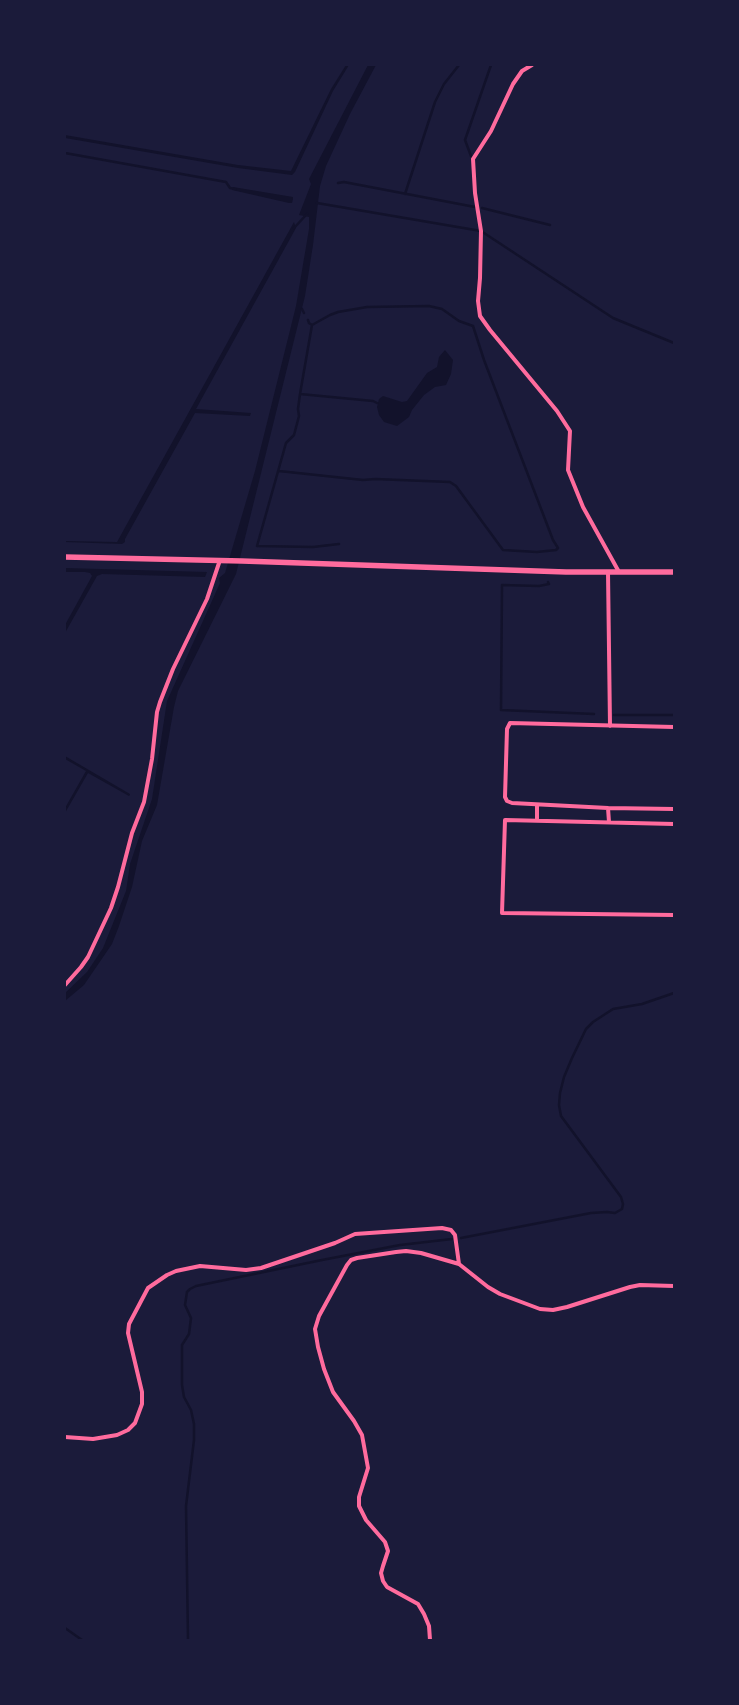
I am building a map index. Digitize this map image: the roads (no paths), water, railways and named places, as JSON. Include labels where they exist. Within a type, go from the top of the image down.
[{"type":"main road","points":[[65,556],[556,572],[674,572]]},
{"type":"street","points":[[532,65],[522,71],[513,84],[491,131],[473,159],[475,193],[481,232],[478,301],[480,316],[557,411],[570,431],[568,470],[583,507],[619,572]]},
{"type":"street","points":[[65,985],[88,957],[111,908],[132,833],[144,802],[160,702],[223,561]]},
{"type":"street","points":[[608,572],[610,726]]},
{"type":"street","points":[[674,727],[510,723],[508,725],[505,797],[507,801],[512,803],[674,809]]},
{"type":"street","points":[[536,804],[537,820]]},
{"type":"street","points":[[608,808],[608,822]]},
{"type":"street","points":[[674,824],[505,820],[502,912],[674,915]]},
{"type":"street","points":[[65,1437],[93,1439],[128,1430],[135,1423],[142,1404],[142,1392],[128,1333],[128,1324],[148,1288],[167,1275],[182,1269],[200,1266],[246,1270],[261,1268],[335,1243],[355,1234],[442,1228],[451,1230],[455,1235],[459,1264]]},
{"type":"street","points":[[430,1640],[429,1626],[418,1604],[388,1587],[383,1581],[381,1573],[388,1551],[385,1542],[366,1520],[359,1506],[359,1498],[368,1468],[362,1435],[333,1392],[324,1369],[315,1329],[323,1309],[350,1260],[406,1251],[459,1264],[500,1294],[540,1309],[553,1310],[567,1307],[640,1285],[674,1286]]},
{"type":"waterway","points":[[405,194],[435,102],[444,84],[459,65]]},
{"type":"waterway","points":[[471,156],[465,140],[491,65]]},
{"type":"waterway","points":[[65,153],[226,182],[230,188],[235,189]]},
{"type":"waterway","points":[[338,183],[344,182],[475,207]]},
{"type":"waterway","points":[[317,203],[481,231],[613,318],[674,343]]},
{"type":"waterway","points":[[482,208],[550,225]]},
{"type":"waterway","points":[[294,228],[307,214]]},
{"type":"waterway","points":[[279,471],[363,480],[450,482],[456,486],[503,550],[537,552],[556,550],[558,548],[553,540],[484,360],[473,326],[459,321],[442,309],[429,306],[367,307],[338,312],[312,325],[308,320]]},
{"type":"waterway","points":[[302,309],[304,313]]},
{"type":"waterway","points":[[312,325],[300,394],[299,416],[294,435],[286,443],[257,546],[313,547],[339,544]]},
{"type":"waterway","points":[[300,394],[373,401],[377,403]]},
{"type":"waterway","points":[[548,582],[549,584],[539,586],[502,585],[501,710],[594,714]]},
{"type":"waterway","points":[[614,715],[674,715]]},
{"type":"waterway","points":[[461,1238],[591,1213],[615,1213],[622,1209],[621,1197],[561,1116],[559,1105],[560,1093],[572,1058],[586,1029],[593,1022],[613,1009],[642,1004],[674,993]]},
{"type":"waterway","points":[[188,1640],[186,1506],[194,1440],[194,1424],[191,1410],[184,1397],[182,1385],[182,1345],[189,1334],[191,1318],[185,1305],[187,1292],[196,1286],[322,1260],[400,1245],[452,1239]]},
{"type":"waterway","points":[[65,1628],[82,1640]]}]
